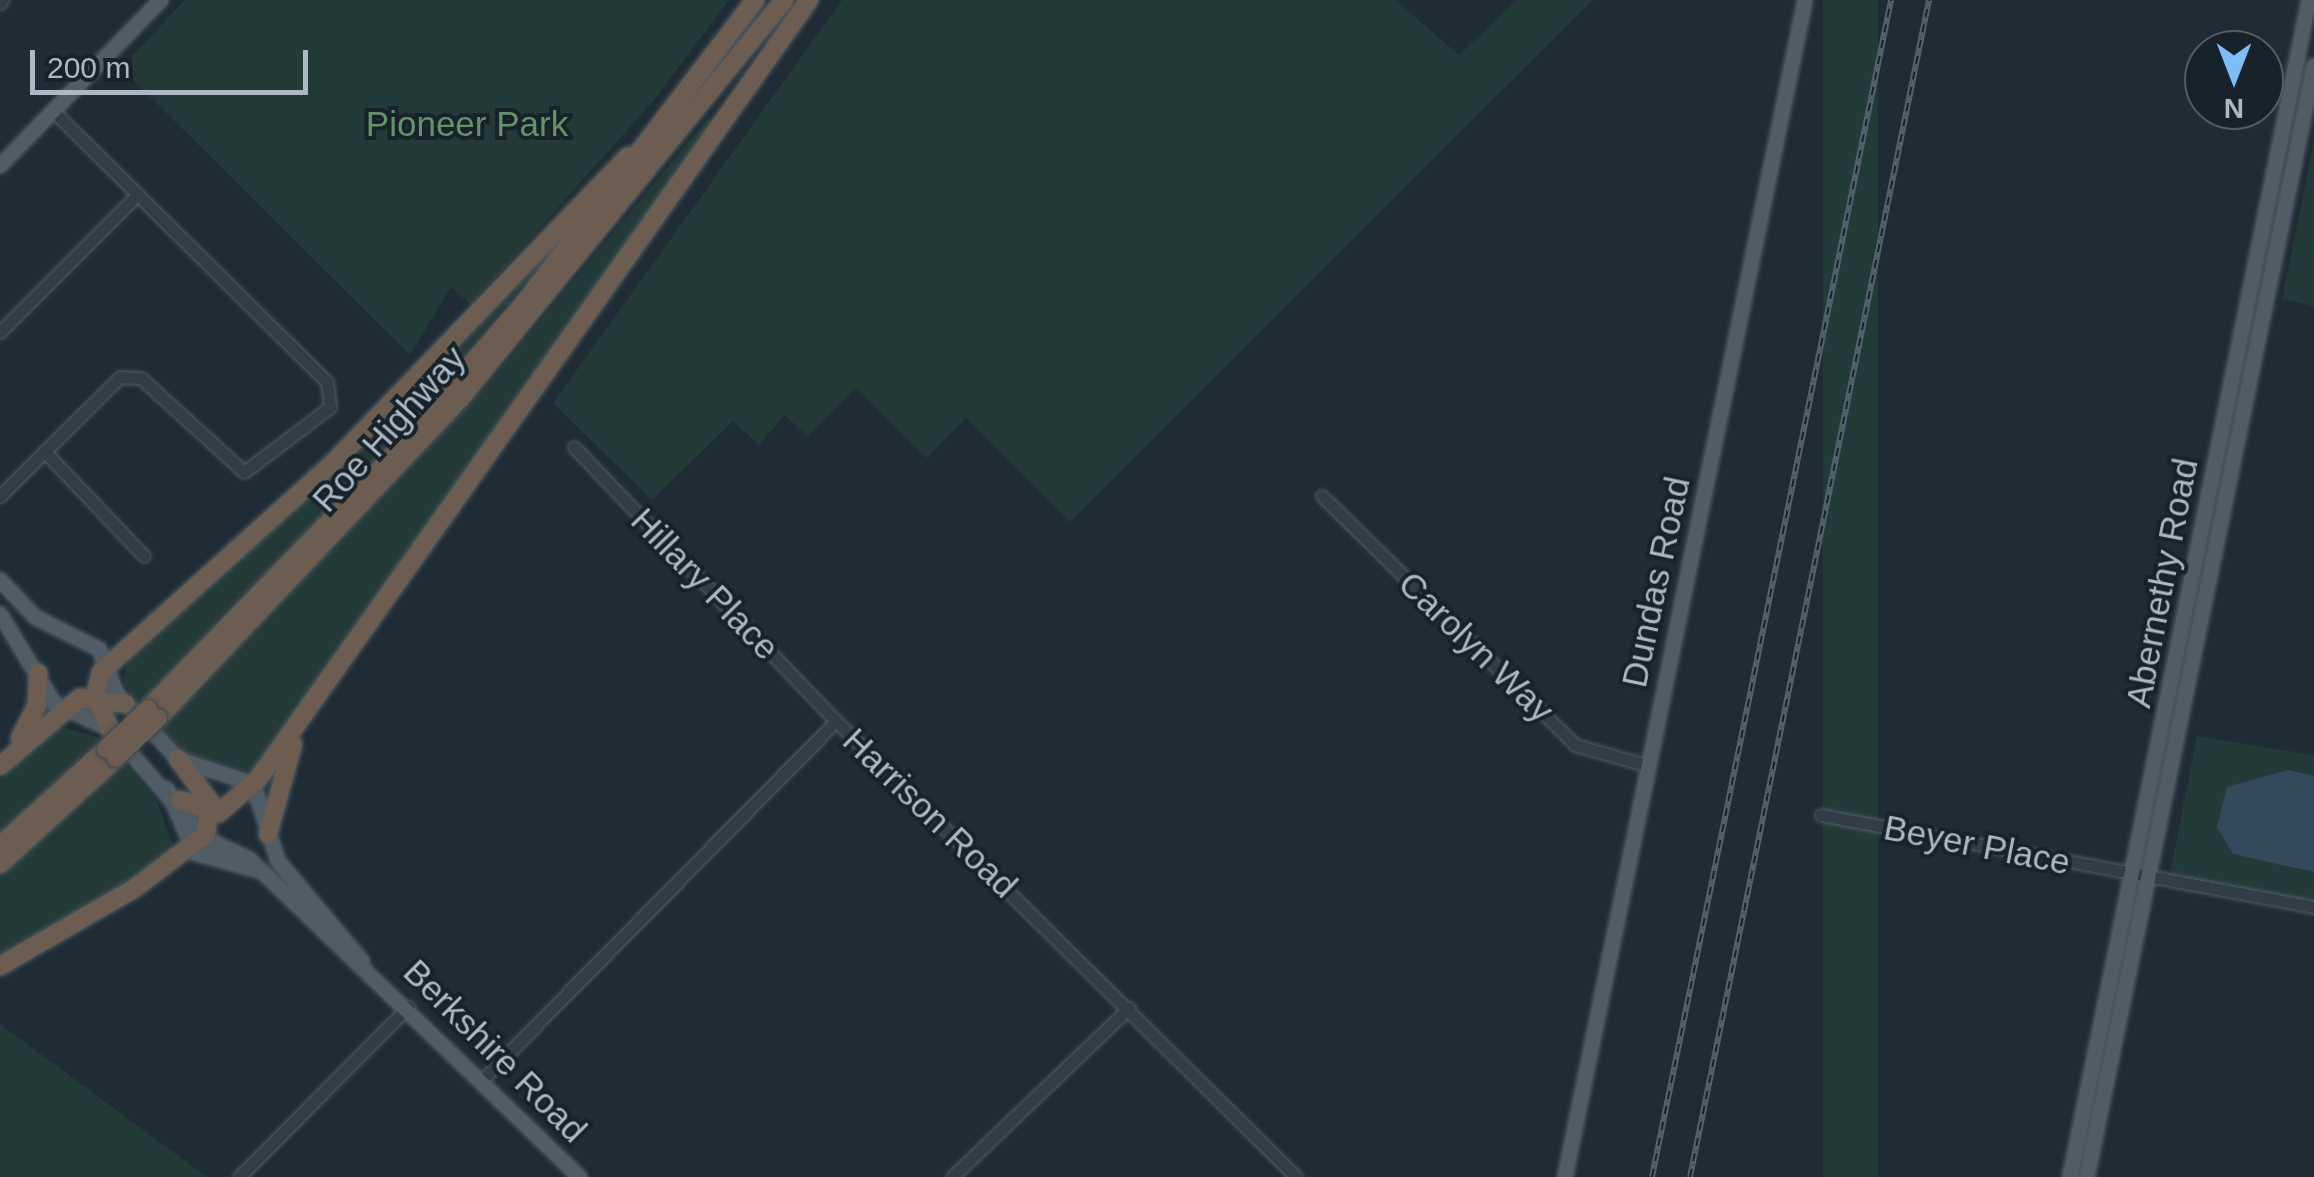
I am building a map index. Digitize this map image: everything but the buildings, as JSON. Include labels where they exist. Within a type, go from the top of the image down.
[{"type":"highway","name":"Roe Highway","points":[[153,714],[373,477],[677,108],[755,0]]},
{"type":"highway","name":"Roe Highway","points":[[0,864],[153,714],[473,384],[784,0]]},
{"type":"highway","points":[[0,966],[199,848],[212,815],[253,784],[302,722],[810,0]]},
{"type":"highway","points":[[110,729],[95,694],[103,658],[136,642],[419,380],[677,108]]},
{"type":"highway","points":[[4,762],[34,716],[38,673]]},
{"type":"highway","points":[[4,762],[64,709],[95,694],[126,704]]},
{"type":"highway","points":[[268,834],[271,799],[302,722]]},
{"type":"highway","name":"Roe Highway","points":[[0,846],[111,753]]},
{"type":"highway","points":[[178,759],[212,815]]},
{"type":"highway","points":[[180,800],[212,815]]},
{"type":"main road","points":[[0,166],[161,0]]},
{"type":"main road","name":"Dundas Road","points":[[1566,1177],[1805,0]]},
{"type":"main road","name":"Abernethy Road","points":[[2087,1177],[2141,874],[2310,0]]},
{"type":"main road","name":"Abernethy Road","points":[[2070,1177],[2141,874],[2314,66]]},
{"type":"main road","points":[[2291,92],[2308,96]]},
{"type":"main road","points":[[0,580],[43,622],[103,658],[126,704],[178,759],[253,784]]},
{"type":"main road","points":[[0,614],[64,709]]},
{"type":"main road","name":"Berkshire Road","points":[[64,709],[110,729],[162,780],[180,800],[199,848]]},
{"type":"main road","name":"Berkshire Road","points":[[162,780],[199,848],[260,872],[316,932],[367,969],[408,1007],[580,1177]]},
{"type":"main road","name":"Berkshire Road","points":[[253,784],[268,834],[290,878],[367,969]]},
{"type":"street","points":[[0,496],[130,375],[244,472],[330,406],[326,382],[54,112]]},
{"type":"street","points":[[0,332],[138,194]]},
{"type":"street","name":"Hillary Place","points":[[574,447],[836,721]]},
{"type":"street","points":[[44,451],[144,556]]},
{"type":"street","name":"Carolyn Way","points":[[1322,496],[1576,745],[1648,766]]},
{"type":"street","name":"Harrison Road","points":[[482,1080],[836,721],[1296,1177]]},
{"type":"street","name":"Beyer Place","points":[[1820,816],[2314,907]]},
{"type":"street","points":[[239,1177],[408,1007]]},
{"type":"street","points":[[952,1177],[1129,1008]]},
{"type":"green space","name":"Pioneer Park","points":[[185,0],[729,0],[654,100],[471,305],[451,287],[410,355],[134,81],[132,56]]},
{"type":"green space","points":[[842,0],[1395,0],[1459,55],[1517,0],[1593,0],[1070,522],[966,418],[927,458],[855,388],[808,437],[785,415],[759,445],[733,421],[652,500],[553,403]]},
{"type":"green space","points":[[1823,0],[1878,0],[1878,1177],[1823,1177]]},
{"type":"green space","points":[[708,118],[719,126],[253,773],[185,752],[160,728],[483,390]]},
{"type":"green space","points":[[2314,140],[2314,306],[2282,299]]},
{"type":"green space","points":[[558,245],[339,500],[138,706],[123,681],[128,661]]},
{"type":"green space","points":[[55,725],[101,738],[0,834],[0,779]]},
{"type":"green space","points":[[2197,736],[2314,755],[2314,907],[2169,878]]},
{"type":"green space","points":[[123,761],[156,799],[175,851],[0,959],[0,876]]},
{"type":"green space","points":[[0,1024],[207,1177],[0,1177]]},
{"type":"water","points":[[2288,770],[2314,776],[2314,872],[2233,854],[2217,827],[2227,787]]},
{"type":"railway","points":[[1652,1177],[1891,0]]},
{"type":"railway","points":[[1690,1177],[1929,0]]}]
